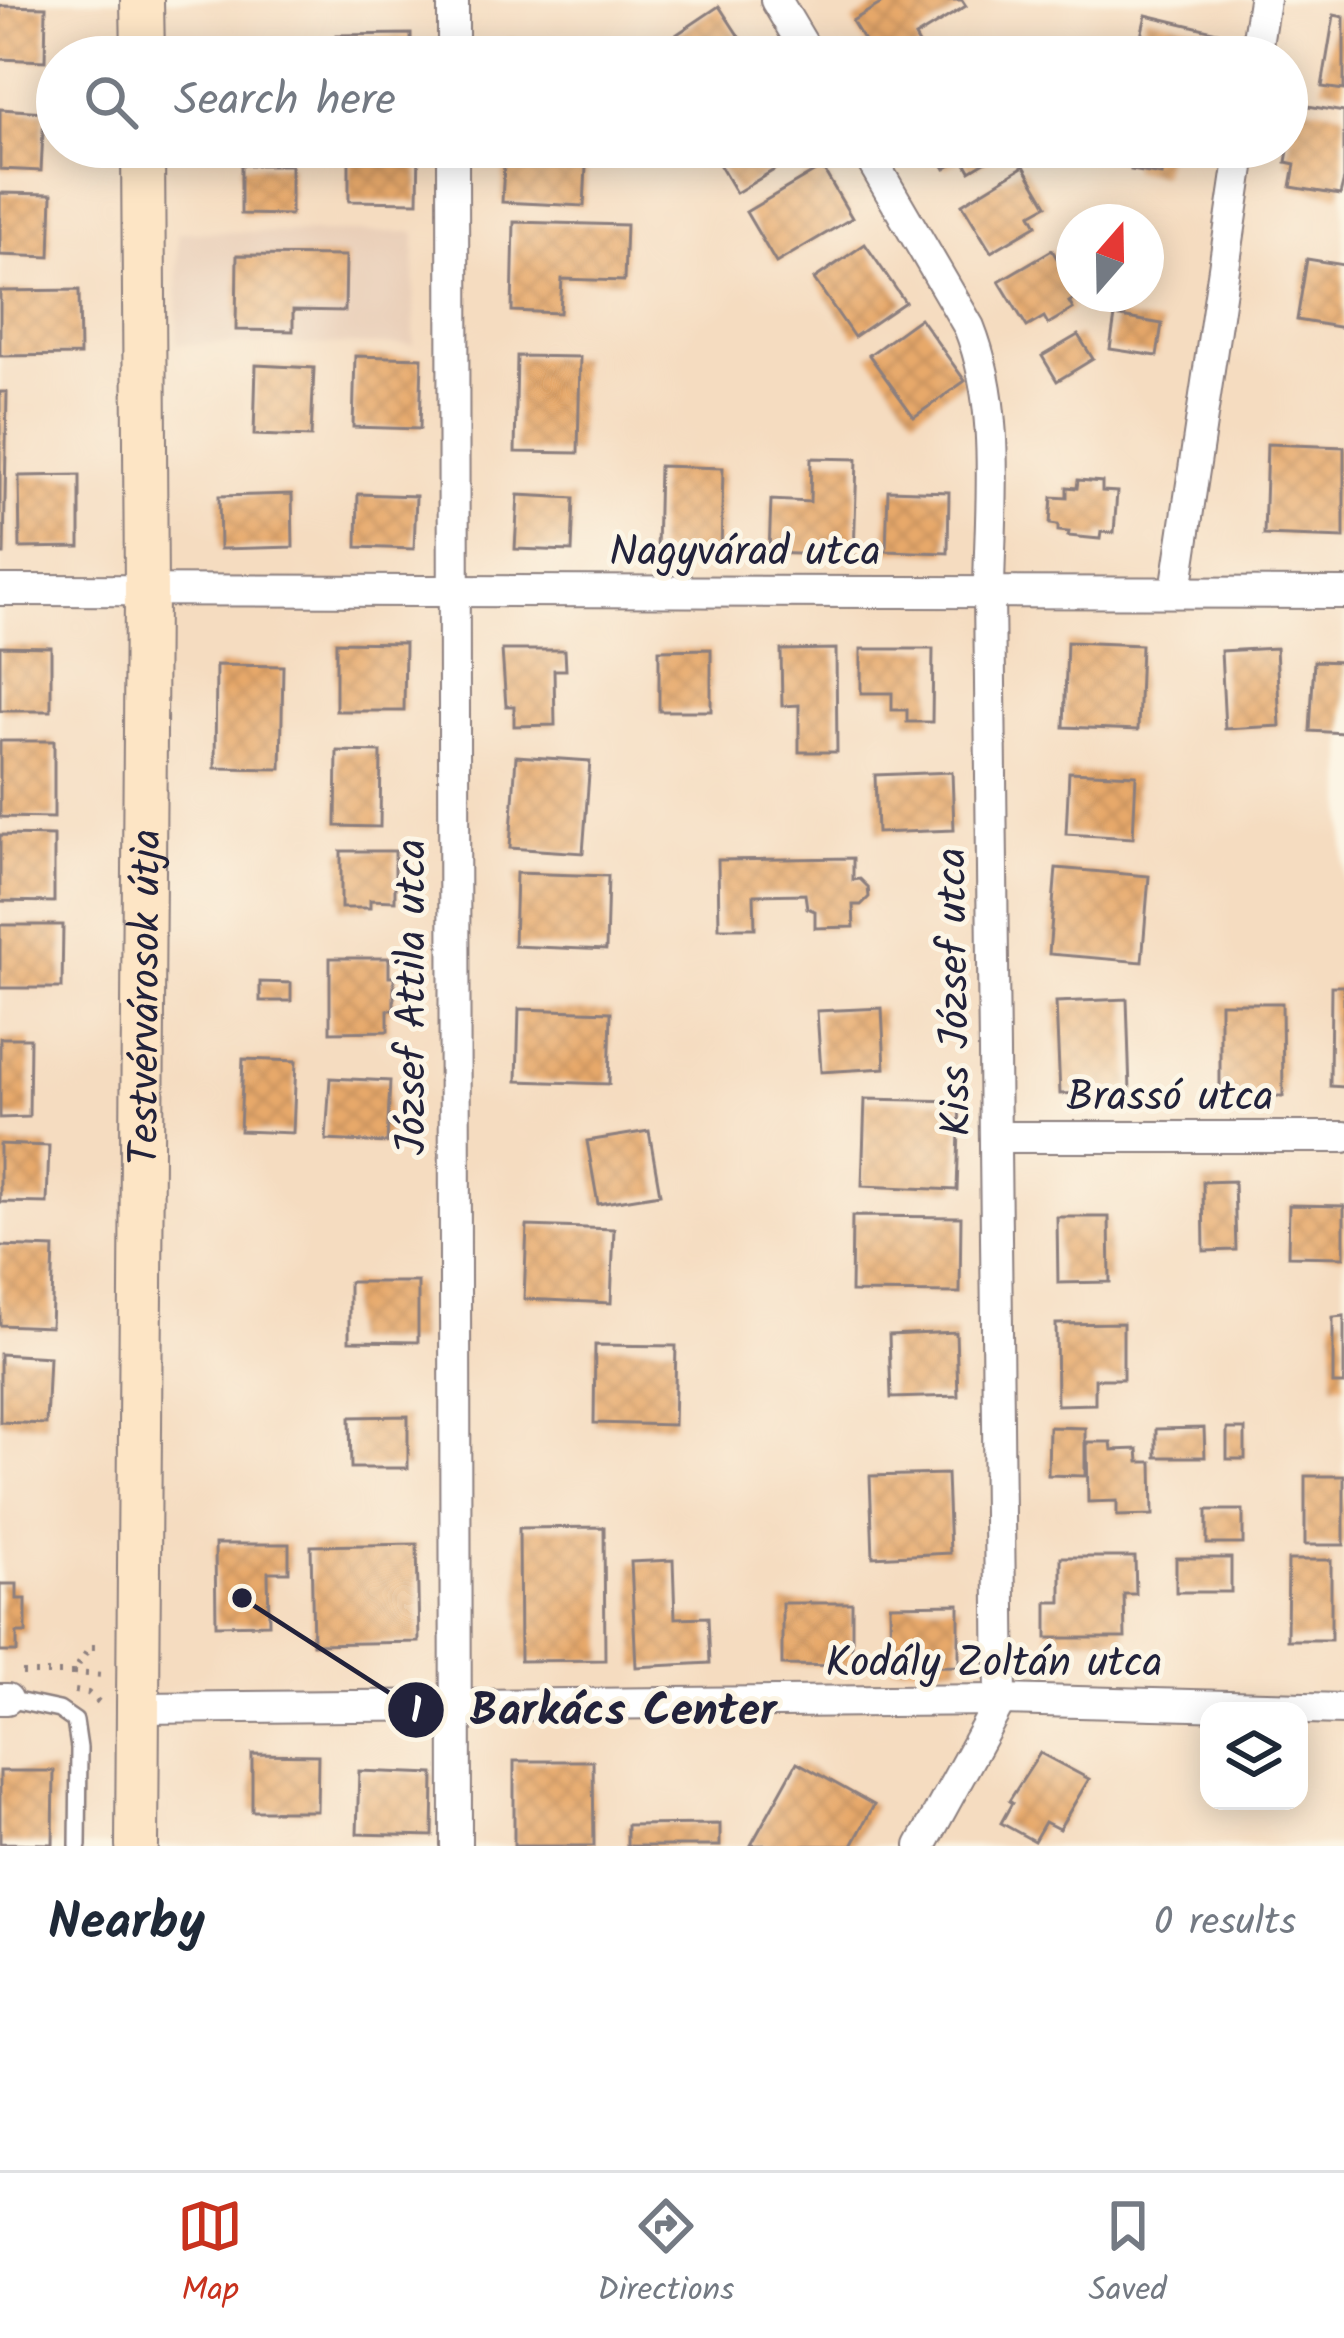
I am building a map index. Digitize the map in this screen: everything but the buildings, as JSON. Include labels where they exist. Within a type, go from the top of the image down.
[{"type":"street","points":[[142,0],[142,36]]},
{"type":"street","points":[[453,0],[453,36]]},
{"type":"street","points":[[776,0],[797,36]]},
{"type":"street","points":[[1259,36],[1264,0]]},
{"type":"street","name":"Testvérvárosok útja","points":[[137,1846],[146,592],[143,168]]},
{"type":"street","name":"József Attila utca","points":[[452,168],[456,1846]]},
{"type":"street","name":"Kiss József utca","points":[[877,168],[954,296],[980,356],[991,434],[1001,1700],[921,1846]]},
{"type":"street","points":[[1176,591],[1239,168]]},
{"type":"street","name":"Nagyvárad utca","points":[[0,590],[1344,593]]},
{"type":"street","name":"Brassó utca","points":[[996,1137],[1344,1137]]},
{"type":"street","name":"Kodály Zoltán utca","points":[[139,1708],[1001,1700],[1344,1709]]},
{"type":"lane","points":[[8,1691],[75,1721],[80,1748],[78,1846]]},
{"type":"path","points":[[8,1691],[73,1673],[108,1675],[101,1647],[93,1646],[73,1673]]},
{"type":"shaded area","points":[[178,232],[415,232],[414,345],[177,344]]},
{"type":"place","name":"Barkács Center","points":[[242,1598]]}]
